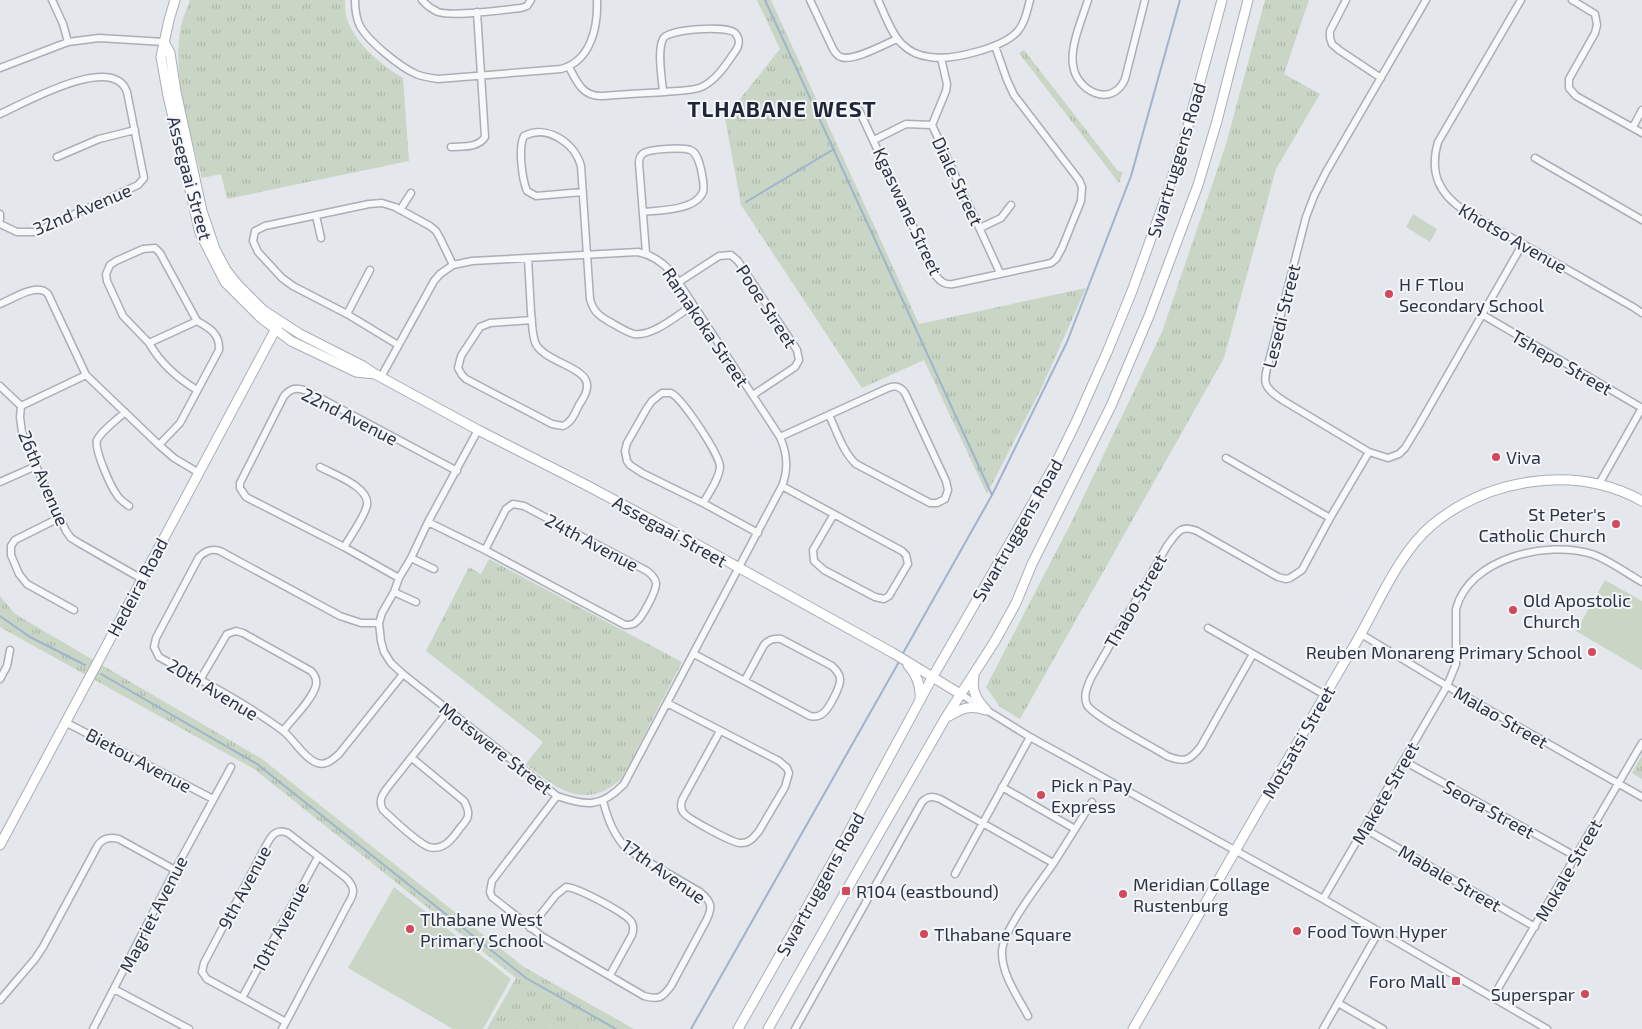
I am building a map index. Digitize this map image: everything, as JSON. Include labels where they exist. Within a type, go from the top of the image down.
[{"type":"street","points":[[52,0],[63,24],[68,42]]},
{"type":"street","name":"Assegaai Street","points":[[175,0],[162,57],[168,96],[200,233],[226,282],[261,318],[291,341],[356,372],[378,376]]},
{"type":"street","points":[[355,0],[359,25],[376,45],[407,69],[426,78],[438,79],[569,67],[583,54],[596,31],[597,0]]},
{"type":"street","points":[[422,0],[439,12],[453,13],[521,8],[527,6],[532,0]]},
{"type":"street","points":[[810,0],[833,49],[842,58],[857,56],[897,39]]},
{"type":"street","points":[[878,0],[897,39],[902,45],[920,55],[941,58],[972,53],[995,46],[1011,38],[1018,31],[1030,0]]},
{"type":"street","points":[[1088,0],[1072,55],[1073,66],[1085,87],[1098,94],[1105,95],[1118,91],[1125,79],[1145,0]]},
{"type":"street","name":"Swartruggens Road","points":[[738,1029],[828,871],[932,678],[1057,461],[1108,350],[1147,252],[1188,126],[1222,0]]},
{"type":"street","name":"Swartruggens Road","points":[[768,1029],[946,717],[962,695],[1016,603],[1032,564],[1111,406],[1149,316],[1198,185],[1217,121],[1248,0]]},
{"type":"street","points":[[1346,0],[1330,31],[1332,44],[1381,78]]},
{"type":"street","name":"Lesedi Street","points":[[1426,0],[1314,196],[1301,236],[1265,380],[1267,387],[1271,392],[1369,452],[1388,458],[1399,454],[1405,448],[1522,245]]},
{"type":"street","name":"Khotso Avenue","points":[[1521,0],[1441,136],[1436,151],[1436,165],[1440,185],[1443,192],[1454,204],[1642,313]]},
{"type":"street","points":[[1572,0],[1595,14],[1597,25],[1596,33],[1570,79],[1569,88],[1576,96],[1642,133]]},
{"type":"street","points":[[451,147],[474,145],[482,141],[484,137],[477,12]]},
{"type":"street","points":[[569,67],[580,88],[588,94],[595,96],[663,92],[699,88],[707,84],[737,49],[739,39],[736,34],[729,29],[666,34],[661,44],[660,56],[663,92]]},
{"type":"street","points":[[0,68],[68,42],[99,38],[164,42]]},
{"type":"street","name":"Assegaai Street","points":[[164,42],[170,53],[176,92],[198,195],[215,249],[236,284],[263,310],[300,334],[739,568],[962,695]]},
{"type":"street","name":"Kgaswane Street","points":[[860,110],[936,276],[940,280],[948,285],[1051,263],[1056,259],[1062,248],[1082,194],[1082,187],[1079,180],[1014,95],[995,46]]},
{"type":"street","name":"Diale Street","points":[[941,58],[947,84],[932,125],[1000,273]]},
{"type":"street","name":"32nd Avenue","points":[[0,114],[68,83],[87,78],[108,77],[116,79],[125,86],[144,174],[143,180],[138,185],[35,232],[17,232],[0,224]]},
{"type":"street","points":[[1632,127],[1642,110]]},
{"type":"street","points":[[874,140],[906,124],[932,125]]},
{"type":"street","points":[[57,157],[99,138],[135,130]]},
{"type":"street","points":[[583,192],[536,196],[527,191],[524,181],[521,142],[524,136],[532,133],[548,133],[567,144],[580,159],[583,192],[587,254],[592,306],[600,316],[629,332],[640,334],[652,331],[693,305]]},
{"type":"street","points":[[643,212],[684,206],[694,202],[699,197],[703,192],[704,185],[698,162],[693,152],[688,149],[656,150],[641,155],[639,163],[646,253]]},
{"type":"street","points":[[1535,158],[1642,220]]},
{"type":"street","points":[[400,210],[411,193]]},
{"type":"street","points":[[378,376],[398,345],[428,288],[440,274],[453,265],[436,231],[400,210],[376,203],[259,228],[255,231],[253,241],[258,252],[282,278],[398,345]]},
{"type":"street","points":[[980,228],[1001,218],[1011,205]]},
{"type":"street","points":[[0,214],[0,219]]},
{"type":"street","points":[[316,216],[321,238]]},
{"type":"street","points":[[159,445],[180,423],[219,350],[219,344],[215,333],[196,321],[160,253],[155,248],[143,249],[116,261],[108,268],[106,274],[107,281],[125,318],[149,343],[158,357],[176,376],[197,390]]},
{"type":"street","name":"Ramakoka Street","points":[[453,265],[472,261],[629,252],[646,253],[667,266],[753,395],[784,446],[787,462],[786,477],[739,568]]},
{"type":"street","name":"Pooe Street","points":[[679,282],[719,256],[731,255],[738,261],[796,350],[799,360],[795,367],[753,395]]},
{"type":"street","points":[[528,258],[535,341],[538,347],[557,361],[581,373],[587,382],[586,394],[571,420],[563,426],[552,424],[466,379],[458,368],[461,356],[480,327],[490,323],[532,320]]},
{"type":"street","points":[[347,314],[370,270]]},
{"type":"street","points":[[0,304],[35,289],[45,291],[86,375],[174,458],[199,472]]},
{"type":"street","name":"Tshepo Street","points":[[1483,315],[1642,408]]},
{"type":"street","points":[[149,343],[196,321]]},
{"type":"street","name":"Hedeira Road","points":[[0,845],[280,321]]},
{"type":"street","name":"26th Avenue","points":[[86,375],[21,406],[22,432],[59,518],[71,538],[142,579]]},
{"type":"street","points":[[0,386],[21,406]]},
{"type":"street","points":[[780,437],[892,386],[896,386],[902,389],[946,482],[948,490],[945,499],[937,504],[930,503],[856,464],[845,450],[830,415]]},
{"type":"street","name":"22nd Avenue","points":[[399,578],[344,547],[246,497],[240,488],[240,483],[284,396],[296,388],[306,391],[457,471]]},
{"type":"street","points":[[704,503],[719,472],[719,461],[712,447],[680,399],[671,393],[662,393],[652,401],[631,434],[625,451],[626,461],[642,473],[758,532]]},
{"type":"street","points":[[1599,484],[1642,408]]},
{"type":"street","points":[[125,412],[101,435],[97,448],[115,493],[118,498],[129,506]]},
{"type":"street","points":[[379,623],[399,578],[478,430]]},
{"type":"street","name":"Thabo Street","points":[[1253,654],[1195,754],[1184,760],[1167,756],[1097,715],[1087,704],[1085,694],[1091,678],[1167,546],[1177,532],[1186,528],[1197,531],[1278,577],[1286,579],[1293,577],[1302,570],[1369,452]]},
{"type":"street","points":[[1226,458],[1330,518]]},
{"type":"street","points":[[0,482],[36,466]]},
{"type":"street","points":[[320,466],[360,489],[365,496],[366,506],[364,511],[344,547]]},
{"type":"street","name":"Motsatsi Street","points":[[1134,1029],[1400,563],[1414,544],[1432,526],[1452,511],[1487,492],[1506,486],[1538,481],[1573,480],[1599,484],[1642,501]]},
{"type":"street","points":[[782,486],[902,550],[906,555],[908,564],[892,593],[886,598],[875,597],[824,570],[814,561],[813,550],[834,514]]},
{"type":"street","name":"24th Avenue","points":[[428,522],[485,550],[625,625],[637,621],[656,588],[654,578],[646,571],[519,504],[513,504],[506,509],[485,550]]},
{"type":"street","points":[[59,518],[15,540],[11,546],[11,555],[19,574],[27,584],[74,610]]},
{"type":"street","name":"20th Avenue","points":[[379,623],[360,623],[340,616],[215,550],[206,551],[200,557],[156,638],[154,647],[159,657],[283,731],[316,762],[326,763],[332,761],[339,754],[403,674]]},
{"type":"street","name":"Makete Street","points":[[1323,899],[1447,686],[1456,664],[1456,610],[1458,601],[1475,579],[1503,561],[1523,553],[1537,550],[1577,550],[1593,554],[1642,582]]},
{"type":"street","points":[[411,558],[434,569]]},
{"type":"street","points":[[603,801],[624,784],[739,568]]},
{"type":"street","points":[[394,592],[416,602]]},
{"type":"street","name":"Motswere Street","points":[[379,623],[381,642],[384,652],[391,663],[448,711],[557,796],[584,803],[603,801]]},
{"type":"street","points":[[1208,628],[1325,695]]},
{"type":"street","points":[[200,680],[227,634],[236,631],[311,670],[316,680],[315,688],[308,700],[283,731]]},
{"type":"street","name":"Malao Street","points":[[1361,634],[1447,686],[1642,797]]},
{"type":"street","points":[[694,654],[815,717],[828,709],[840,683],[839,673],[832,666],[776,638],[767,641],[764,645],[745,680]]},
{"type":"street","points":[[0,679],[7,666],[10,650]]},
{"type":"street","points":[[905,661],[912,669],[921,689],[917,708]]},
{"type":"street","points":[[975,672],[973,691],[978,701],[986,710]]},
{"type":"street","points":[[962,695],[1030,737],[1379,931],[1493,997],[1534,1026],[1547,1029]]},
{"type":"street","points":[[667,703],[779,761],[789,773],[785,787],[759,831],[750,840],[742,844],[722,836],[686,816],[681,807],[682,800],[720,731]]},
{"type":"street","points":[[946,717],[958,710],[970,707],[986,710]]},
{"type":"street","points":[[412,758],[464,800],[468,808],[467,820],[449,842],[443,846],[430,847],[420,842],[383,810],[380,805],[380,799],[448,711]]},
{"type":"street","name":"Bietou Avenue","points":[[65,722],[213,799]]},
{"type":"street","points":[[954,874],[1030,737]]},
{"type":"street","name":"Mokale Street","points":[[1493,997],[1642,743]]},
{"type":"street","name":"Seora Street","points":[[1404,761],[1575,856]]},
{"type":"street","name":"Magriet Avenue","points":[[93,1029],[175,870],[231,767]]},
{"type":"street","points":[[1002,787],[1075,829]]},
{"type":"street","name":"17th Avenue","points":[[557,796],[492,881],[490,887],[492,897],[542,938],[644,996],[652,998],[662,997],[671,986],[711,912],[711,904],[708,898],[700,892],[628,850],[613,830],[603,801]]},
{"type":"street","points":[[795,1029],[922,802],[927,797],[933,796],[940,799],[1053,863]]},
{"type":"street","points":[[1028,1016],[1007,977],[1002,961],[1002,950],[1010,930],[1092,802]]},
{"type":"street","name":"Mabale Street","points":[[1365,829],[1535,927]]},
{"type":"street","name":"9th Avenue","points":[[282,1029],[286,1022],[354,893],[351,883],[283,831],[274,833],[268,842],[202,972],[207,979],[286,1022]]},
{"type":"street","points":[[0,1000],[43,947],[98,845],[103,840],[119,839],[175,870]]},
{"type":"street","name":"10th Avenue","points":[[242,998],[318,856]]},
{"type":"street","points":[[530,928],[556,895],[566,887],[577,889],[625,915],[632,923],[633,930],[610,975]]},
{"type":"street","points":[[1322,1029],[1379,931]]},
{"type":"street","points":[[114,989],[189,1029]]},
{"type":"street","points":[[1338,1003],[1383,1029]]},
{"type":"green space","points":[[190,0],[345,0],[346,16],[361,44],[377,59],[403,78],[409,161],[227,199],[221,174],[202,178],[183,102],[178,64],[179,45],[182,23]]},
{"type":"green space","points":[[757,0],[771,0],[919,324],[1086,288],[1041,389],[987,494],[924,360],[862,388],[741,205],[725,118],[780,49]]},
{"type":"green space","points":[[1265,0],[1309,0],[1284,74],[1320,94],[1276,169],[1224,358],[1020,719],[1000,707],[986,687],[1071,523],[1162,332],[1226,144]]},
{"type":"green space","points":[[1024,50],[1118,171],[1123,172],[1119,183],[1019,53]]},
{"type":"green space","points":[[1413,214],[1437,229],[1430,242],[1406,227]]},
{"type":"green space","points":[[489,559],[682,662],[621,780],[604,791],[582,795],[571,793],[552,784],[526,764],[543,742],[426,651],[469,567],[481,574]]},
{"type":"green space","points":[[1605,580],[1642,601],[1642,670],[1576,631]]},
{"type":"green space","points":[[0,596],[15,614],[262,759],[524,967],[634,1029],[487,1029],[516,978],[254,769],[0,627]]},
{"type":"green space","points":[[1642,755],[1642,779],[1632,773]]},
{"type":"green space","name":"Tlhabane West Primary School","points":[[394,887],[511,979],[483,1029],[453,1029],[348,968]]},
{"type":"waterway","points":[[765,0],[992,495]]},
{"type":"waterway","points":[[902,655],[992,495],[1067,342],[1131,176],[1180,0]]},
{"type":"waterway","points":[[746,202],[834,149]]},
{"type":"waterway","points":[[0,616],[30,637],[85,665]]},
{"type":"waterway","points":[[691,1029],[900,660]]},
{"type":"waterway","points":[[101,674],[257,764],[526,978],[616,1029]]},
{"type":"place","name":"H F Tlou Secondary School","points":[[1389,294]]},
{"type":"place","name":"Viva","points":[[1496,457]]},
{"type":"place","name":"St Peter's Catholic Church","points":[[1616,524]]},
{"type":"place","name":"Old Apostolic Church","points":[[1513,610]]},
{"type":"place","name":"Reuben Monareng Primary School","points":[[1592,652]]},
{"type":"place","name":"Pick n Pay Express","points":[[1041,795]]},
{"type":"place","name":"R104 (eastbound)","points":[[846,891]]},
{"type":"place","name":"Meridian Collage Rustenburg","points":[[1123,894]]},
{"type":"place","name":"Tlhabane West Primary School","points":[[410,929]]},
{"type":"place","name":"Food Town Hyper","points":[[1297,931]]},
{"type":"place","name":"Tlhabane Square","points":[[924,934]]},
{"type":"place","name":"Foro Mall","points":[[1456,981]]},
{"type":"place","name":"Superspar","points":[[1585,994]]},
{"type":"district","name":"TLHABANE WEST","points":[[782,108]]}]
